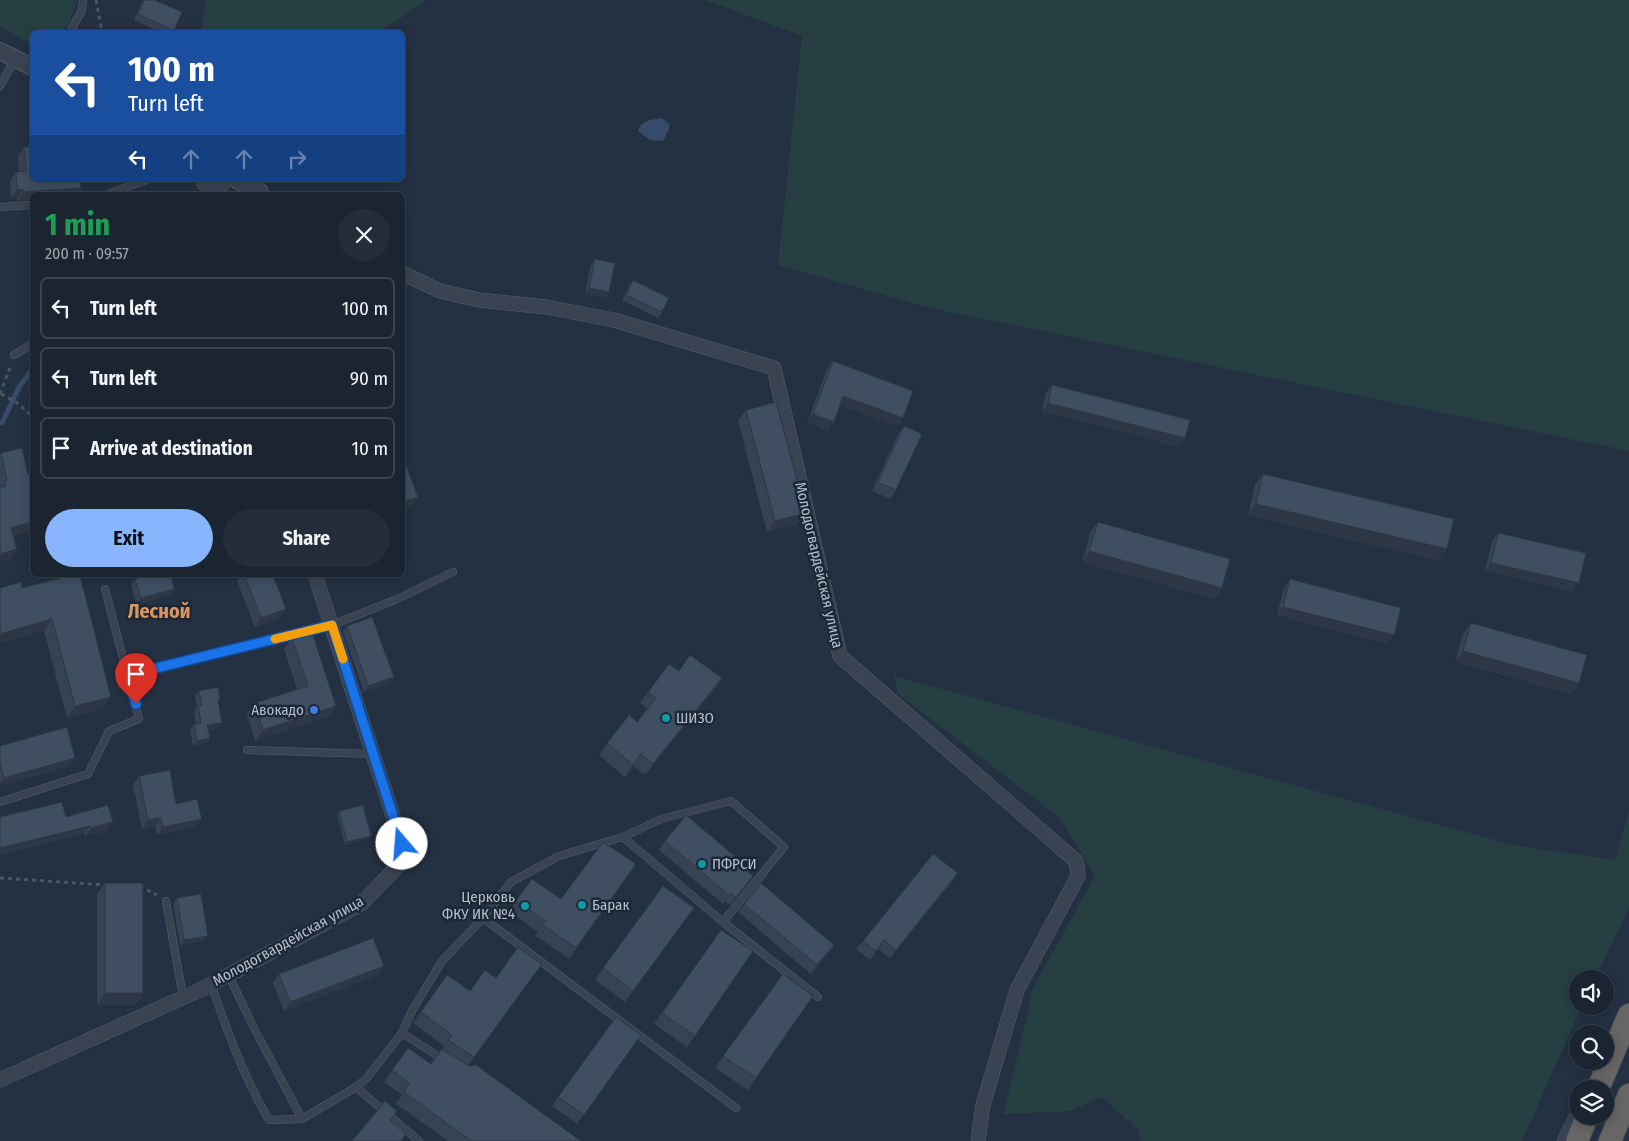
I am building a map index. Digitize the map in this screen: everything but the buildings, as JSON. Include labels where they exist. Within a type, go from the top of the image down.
[{"type":"highway","points":[[1602,1080],[1629,1015]]},
{"type":"highway","points":[[1610,1141],[1629,1095]]},
{"type":"highway","points":[[1577,1141],[1583,1125]]},
{"type":"street","points":[[0,51],[25,61]]},
{"type":"street","points":[[204,186],[214,190],[224,182]]},
{"type":"street","points":[[241,182],[259,192]]},
{"type":"street","name":"Молодогвардейская улица","points":[[405,274],[440,291],[479,300],[546,308],[614,320],[774,368],[840,656],[1076,861],[1078,876],[1017,990],[983,1105],[978,1141]]},
{"type":"street","name":"Молодогвардейская улица","points":[[0,1080],[211,984],[361,904],[399,865],[402,844],[317,577]]},
{"type":"street","points":[[1614,1039],[1629,1009]]},
{"type":"street","points":[[1564,1141],[1572,1125]]},
{"type":"lane","points":[[71,30],[82,10],[83,0]]},
{"type":"lane","points":[[0,86],[25,61]]},
{"type":"lane","points":[[114,192],[141,182]]},
{"type":"lane","points":[[0,207],[30,204]]},
{"type":"lane","points":[[14,355],[30,345]]},
{"type":"lane","points":[[128,675],[332,625],[395,600],[453,572]]},
{"type":"lane","points":[[0,802],[88,774],[109,731],[139,719],[105,589]]},
{"type":"lane","points":[[247,750],[373,754]]},
{"type":"lane","points":[[211,984],[231,1040],[258,1102],[269,1120],[302,1119],[366,1079],[402,1033],[412,1011],[442,961],[482,918],[511,882],[559,856],[623,837],[661,819],[731,801],[784,847],[723,922]]},
{"type":"lane","points":[[623,837],[723,922],[818,997]]},
{"type":"lane","points":[[166,901],[183,997]]},
{"type":"lane","points":[[482,918],[736,1108]]},
{"type":"lane","points":[[228,974],[302,1119]]},
{"type":"lane","points":[[402,1033],[448,1063]]},
{"type":"lane","points":[[356,1087],[419,1141]]},
{"type":"path","points":[[96,0],[102,30]]},
{"type":"path","points":[[14,355],[0,394],[16,402],[30,414]]},
{"type":"path","points":[[0,878],[111,885]]},
{"type":"path","points":[[130,886],[140,886],[166,901]]},
{"type":"green space","points":[[0,0],[77,0],[69,24],[63,30],[30,30],[30,43],[0,27]]},
{"type":"green space","points":[[206,0],[427,0],[383,30],[201,30]]},
{"type":"green space","points":[[705,0],[1629,0],[1629,451],[930,308],[778,265],[802,36]]},
{"type":"green space","points":[[894,676],[1513,845],[1615,860],[1629,810],[1629,907],[1599,970],[1569,970],[1569,1015],[1578,1015],[1574,1025],[1569,1025],[1569,1035],[1522,1141],[1140,1141],[1138,1130],[1102,1097],[1069,1111],[1003,1114],[1032,990],[1095,876],[1060,818],[898,694]]},
{"type":"water","points":[[662,118],[669,124],[669,129],[663,141],[650,140],[638,131],[644,123]]},
{"type":"waterway","points":[[2,423],[19,387],[30,373]]},
{"type":"slow traffic","points":[[275,639],[332,625],[343,659]]},
{"type":"place","name":"Авокадо","points":[[314,710]]},
{"type":"place","name":"ШИЗО","points":[[666,718]]},
{"type":"place","name":"ПФРСИ","points":[[702,864]]},
{"type":"place","name":"Барак","points":[[582,905]]},
{"type":"place","name":"Церковь ФКУ ИК №4","points":[[525,906]]},
{"type":"district","name":"Лесной","points":[[159,611]]},
{"type":"route","points":[[136,704],[128,675],[332,625],[402,844]]}]
